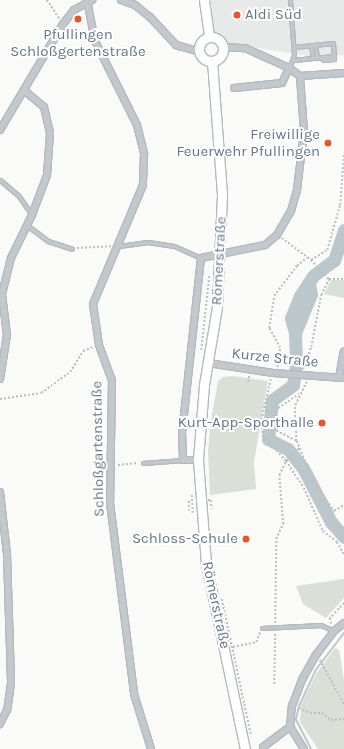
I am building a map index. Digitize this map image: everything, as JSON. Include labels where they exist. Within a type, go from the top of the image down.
[{"type":"main road","points":[[204,0],[209,37]]},
{"type":"main road","points":[[209,37],[220,41],[223,47],[222,55],[212,61],[203,58],[200,52],[204,40],[209,37]]},
{"type":"main road","name":"Römerstraße","points":[[212,61],[222,195],[217,307],[208,363],[198,460],[206,564],[245,749]]},
{"type":"street","points":[[0,130],[25,92],[64,24],[74,10],[89,0]]},
{"type":"street","name":"Schloßgartenstraße","points":[[89,0],[95,41],[136,125],[144,154],[143,185],[116,246],[93,304],[99,345],[112,380],[110,503],[134,694],[151,749]]},
{"type":"street","points":[[121,0],[135,5],[150,17],[176,45],[200,52]]},
{"type":"street","points":[[223,47],[230,46],[245,48],[289,68],[300,76],[344,73]]},
{"type":"street","points":[[234,88],[282,83],[289,68]]},
{"type":"street","points":[[201,258],[265,244],[277,235],[291,211],[299,175],[304,131],[300,76]]},
{"type":"street","points":[[0,379],[7,335],[2,294],[11,258],[32,215],[47,175],[50,133],[44,107],[25,92]]},
{"type":"street","name":"Römerstraße","points":[[183,460],[185,404],[201,258]]},
{"type":"street","name":"Kurze Straße","points":[[208,363],[277,373],[341,378],[344,351]]},
{"type":"street","points":[[183,460],[198,460]]},
{"type":"street","points":[[0,492],[7,554],[11,683],[7,710],[0,724]]},
{"type":"street","points":[[304,749],[290,727],[292,706],[303,678],[334,631],[344,623]]},
{"type":"street","points":[[263,747],[290,727]]},
{"type":"lane","points":[[289,68],[293,60],[294,47],[290,0]]},
{"type":"lane","points":[[293,60],[334,56],[333,43],[294,47]]},
{"type":"lane","points":[[311,45],[312,58]]},
{"type":"lane","points":[[315,45],[318,57]]},
{"type":"lane","points":[[0,180],[18,195],[32,215]]},
{"type":"lane","points":[[27,226],[48,241],[72,249]]},
{"type":"lane","points":[[116,246],[148,242],[174,246],[201,258]]},
{"type":"lane","points":[[143,463],[183,460]]},
{"type":"lane","points":[[262,628],[275,626],[321,625],[334,631]]},
{"type":"path","points":[[47,0],[64,24]]},
{"type":"path","points":[[311,260],[327,250],[340,205],[344,153]]},
{"type":"path","points":[[277,235],[314,262],[329,279],[344,279]]},
{"type":"path","points":[[72,249],[116,246]]},
{"type":"path","points":[[307,257],[297,266],[274,296],[269,328],[280,348],[277,373],[262,419],[263,436],[286,461],[304,488],[323,532],[337,542],[344,554]]},
{"type":"path","points":[[300,375],[311,347],[321,295],[329,279]]},
{"type":"path","points":[[0,399],[41,392],[70,372],[83,351],[93,347]]},
{"type":"path","points":[[310,376],[299,394],[295,407],[296,441],[313,481],[334,511],[344,505]]},
{"type":"path","points":[[296,441],[276,431],[273,420],[278,408],[299,394]]},
{"type":"path","points":[[274,684],[276,539],[283,524],[279,475],[289,457],[300,448]]},
{"type":"path","points":[[116,465],[143,463]]},
{"type":"path","points":[[206,493],[207,507]]},
{"type":"path","points":[[211,500],[212,509]]},
{"type":"path","points":[[189,511],[188,502],[192,502]]},
{"type":"path","points":[[221,594],[251,735]]},
{"type":"path","points":[[334,631],[329,619],[344,603]]},
{"type":"path","points":[[233,647],[256,642],[262,628]]},
{"type":"path","points":[[319,658],[326,667],[336,693],[344,704]]},
{"type":"path","points":[[301,709],[310,713],[322,713],[331,720],[344,719]]},
{"type":"shaded area","points":[[211,0],[344,0],[344,55],[313,57],[214,41]]},
{"type":"shaded area","points":[[331,280],[344,280],[344,298],[324,294]]},
{"type":"shaded area","points":[[233,376],[268,381],[254,462],[256,489],[210,495],[208,451],[211,420],[218,381],[223,377]]},
{"type":"shaded area","points":[[344,579],[344,598],[326,618],[303,604],[296,586]]},
{"type":"shaded area","points":[[335,648],[339,650],[344,680],[344,749],[318,749],[300,722],[301,705],[316,674]]},
{"type":"waterway","points":[[344,230],[334,260],[313,276],[300,296],[291,318],[295,333],[296,366],[293,385],[272,400],[268,439],[288,449],[303,468],[331,522],[344,537]]},
{"type":"waterway","points":[[295,333],[311,294],[309,284]]},
{"type":"waterway","points":[[311,749],[296,719],[299,706],[315,671],[344,633]]},
{"type":"place","name":"Aldi Süd","points":[[237,15]]},
{"type":"place","name":"Pfullingen Schloßgertenstraße","points":[[78,19]]},
{"type":"place","name":"Freiwillige Feuerwehr Pfullingen","points":[[328,143]]},
{"type":"place","name":"Kurt-App-Sporthalle","points":[[322,423]]},
{"type":"place","name":"Schloss-Schule","points":[[246,539]]}]
